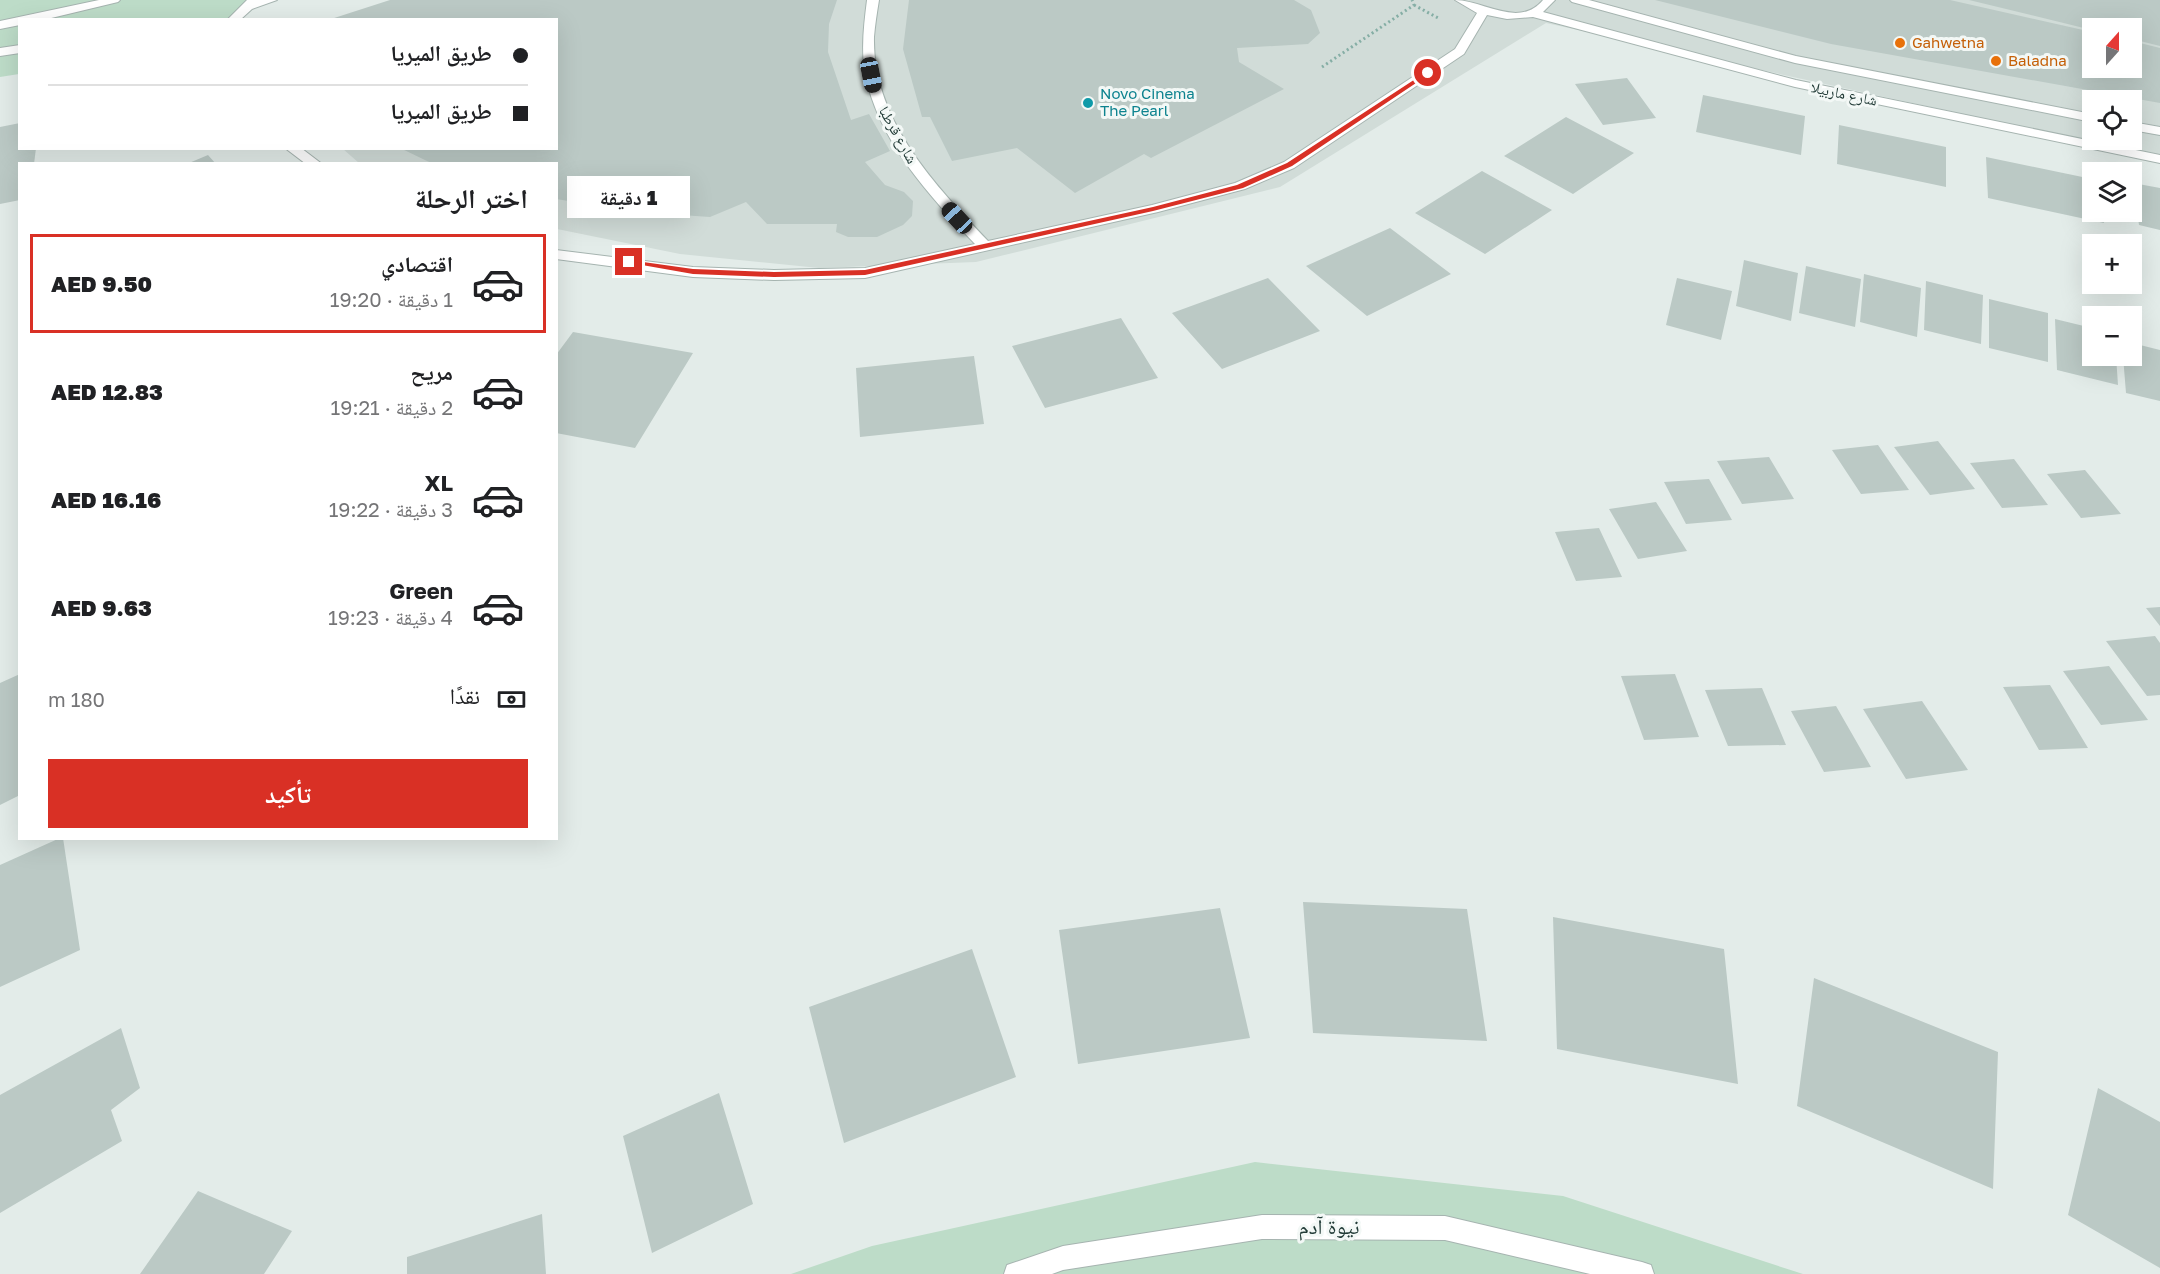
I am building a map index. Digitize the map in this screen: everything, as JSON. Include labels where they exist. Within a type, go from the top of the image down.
[{"type":"street","points":[[37,18],[113,5],[120,0]]},
{"type":"street","points":[[234,18],[251,4],[271,0]]},
{"type":"street","name":"شارع قرطبا","points":[[873,0],[869,17],[868,60],[874,91],[886,119],[930,189],[984,246]]},
{"type":"street","points":[[558,254],[693,272],[774,275],[865,273],[1153,209],[1240,186],[1289,165],[1348,128],[1460,51],[1483,12],[1461,0]]},
{"type":"street","points":[[1533,13],[1541,9],[1549,0]]},
{"type":"street","name":"شارع ماربيلا","points":[[1576,0],[1795,59],[2082,116]]},
{"type":"street","name":"شارع ماربيلا","points":[[1483,12],[1509,16],[1533,13],[1795,83],[2160,159]]},
{"type":"street","points":[[0,25],[18,21]]},
{"type":"street","points":[[0,52],[18,49]]},
{"type":"street","points":[[2142,128],[2160,131]]},
{"type":"street","points":[[294,150],[312,162]]},
{"type":"street","name":"نيوة آدم","points":[[1016,1274],[1063,1258],[1262,1227],[1445,1228],[1641,1274]]},
{"type":"path","points":[[1322,67],[1414,5],[1412,0]]},
{"type":"shaded area","points":[[420,0],[2160,0],[2160,157],[2128,150],[2142,150],[2142,90],[2082,90],[2082,140],[1546,23],[1280,187],[976,262],[819,268],[680,254],[558,229],[558,162],[358,162],[344,150],[558,150],[558,18],[542,18]]},
{"type":"green space","points":[[0,0],[268,0],[233,18],[18,18],[18,74],[0,77]]},
{"type":"green space","points":[[1255,1162],[1563,1196],[1803,1274],[791,1274],[872,1246]]},
{"type":"building","points":[[390,0],[837,0],[829,24],[828,52],[851,120],[869,114],[890,151],[865,162],[885,185],[904,192],[913,201],[912,216],[903,225],[877,237],[848,237],[836,232],[837,224],[767,224],[746,202],[710,217],[637,212],[558,199],[558,162],[430,162],[404,150],[558,150],[558,18],[334,18]]},
{"type":"building","name":"Novo Cinema The Pearl","points":[[909,0],[1294,0],[1311,10],[1320,33],[1308,44],[1237,48],[1239,62],[1284,89],[1151,158],[1144,154],[1075,193],[1017,148],[952,161],[930,117],[922,117],[903,49]]},
{"type":"building","points":[[1655,0],[1950,0],[2082,30],[2082,78],[2142,78],[2142,44],[2160,48],[2160,103],[2142,100],[2142,90],[2088,90],[1831,44]]},
{"type":"building","points":[[1969,0],[2160,0],[2160,46],[2142,42],[2142,18],[2082,18],[2082,28]]},
{"type":"building","points":[[1627,78],[1656,118],[1603,125],[1575,84]]},
{"type":"building","points":[[1703,95],[1805,116],[1801,155],[1696,132]]},
{"type":"building","points":[[1566,117],[1634,153],[1573,194],[1504,156]]},
{"type":"building","points":[[18,123],[18,150],[36,150],[34,162],[18,162],[18,200],[0,204],[0,127]]},
{"type":"building","points":[[1839,125],[1946,147],[1946,187],[1837,164]]},
{"type":"building","points":[[208,155],[214,162],[191,162]]},
{"type":"building","points":[[1986,157],[2082,177],[2082,218],[1988,198]]},
{"type":"building","points":[[1482,171],[1552,210],[1485,254],[1415,213]]},
{"type":"building","points":[[2142,185],[2160,188],[2160,230],[2139,225],[2139,222],[2142,222]]},
{"type":"building","points":[[1390,228],[1451,274],[1367,316],[1306,266]]},
{"type":"building","points":[[1744,260],[1798,273],[1791,321],[1736,306]]},
{"type":"building","points":[[1806,266],[1861,279],[1855,327],[1799,313]]},
{"type":"building","points":[[1864,274],[1921,288],[1917,337],[1860,322]]},
{"type":"building","points":[[1268,278],[1320,331],[1222,369],[1172,313]]},
{"type":"building","points":[[1677,278],[1732,291],[1721,340],[1666,325]]},
{"type":"building","points":[[1926,281],[1983,295],[1981,344],[1924,330]]},
{"type":"building","points":[[1989,299],[2048,313],[2048,362],[1989,348]]},
{"type":"building","points":[[1121,318],[1158,378],[1045,408],[1012,346]]},
{"type":"building","points":[[2055,319],[2082,326],[2082,366],[2117,366],[2118,385],[2057,370]]},
{"type":"building","points":[[573,332],[693,353],[635,448],[558,433],[558,352]]},
{"type":"building","points":[[2142,346],[2160,350],[2160,401],[2126,393],[2124,366],[2142,366]]},
{"type":"building","points":[[974,356],[984,424],[860,437],[856,368]]},
{"type":"building","points":[[1938,441],[1975,489],[1930,495],[1894,447]]},
{"type":"building","points":[[1878,445],[1909,490],[1861,494],[1832,450]]},
{"type":"building","points":[[1769,457],[1794,499],[1742,504],[1717,461]]},
{"type":"building","points":[[2014,459],[2048,505],[2002,508],[1970,463]]},
{"type":"building","points":[[2085,470],[2121,514],[2081,518],[2047,474]]},
{"type":"building","points":[[1709,479],[1732,520],[1686,524],[1664,482]]},
{"type":"building","points":[[1656,502],[1687,551],[1638,559],[1609,509]]},
{"type":"building","points":[[1599,528],[1622,577],[1576,581],[1555,532]]},
{"type":"building","points":[[2160,607],[2160,626],[2146,608]]},
{"type":"building","points":[[2155,636],[2160,643],[2160,695],[2147,696],[2106,641]]},
{"type":"building","points":[[2109,666],[2148,720],[2101,725],[2063,671]]},
{"type":"building","points":[[1675,674],[1699,737],[1644,740],[1621,676]]},
{"type":"building","points":[[18,675],[18,796],[0,805],[0,683]]},
{"type":"building","points":[[2050,685],[2088,748],[2039,750],[2003,687]]},
{"type":"building","points":[[1762,688],[1786,745],[1728,746],[1705,690]]},
{"type":"building","points":[[1922,701],[1968,770],[1906,779],[1863,709]]},
{"type":"building","points":[[1836,706],[1871,767],[1824,772],[1791,711]]},
{"type":"building","points":[[56,840],[63,840],[80,950],[0,987],[0,865]]},
{"type":"building","points":[[1303,902],[1467,909],[1487,1041],[1313,1033]]},
{"type":"building","points":[[1220,908],[1250,1038],[1078,1064],[1059,930]]},
{"type":"building","points":[[1553,917],[1724,949],[1738,1084],[1557,1049]]},
{"type":"building","points":[[972,949],[1016,1077],[844,1143],[809,1007]]},
{"type":"building","points":[[1814,978],[1998,1052],[1993,1189],[1797,1106]]},
{"type":"building","points":[[121,1028],[140,1088],[111,1110],[122,1141],[0,1213],[0,1095]]},
{"type":"building","points":[[2098,1088],[2160,1122],[2160,1268],[2068,1215]]},
{"type":"building","points":[[719,1093],[753,1204],[652,1253],[623,1136]]},
{"type":"building","points":[[198,1191],[292,1231],[264,1274],[140,1274]]},
{"type":"building","points":[[542,1214],[546,1274],[407,1274],[407,1257]]},
{"type":"place","name":"Gahwetna","points":[[1900,43]]},
{"type":"place","name":"Baladna","points":[[1996,61]]},
{"type":"place","name":"Novo Cinema The Pearl","points":[[1088,103]]},
{"type":"route","points":[[629,262],[693,272],[774,275],[865,273],[1153,209],[1240,186],[1289,165],[1428,73]]}]
